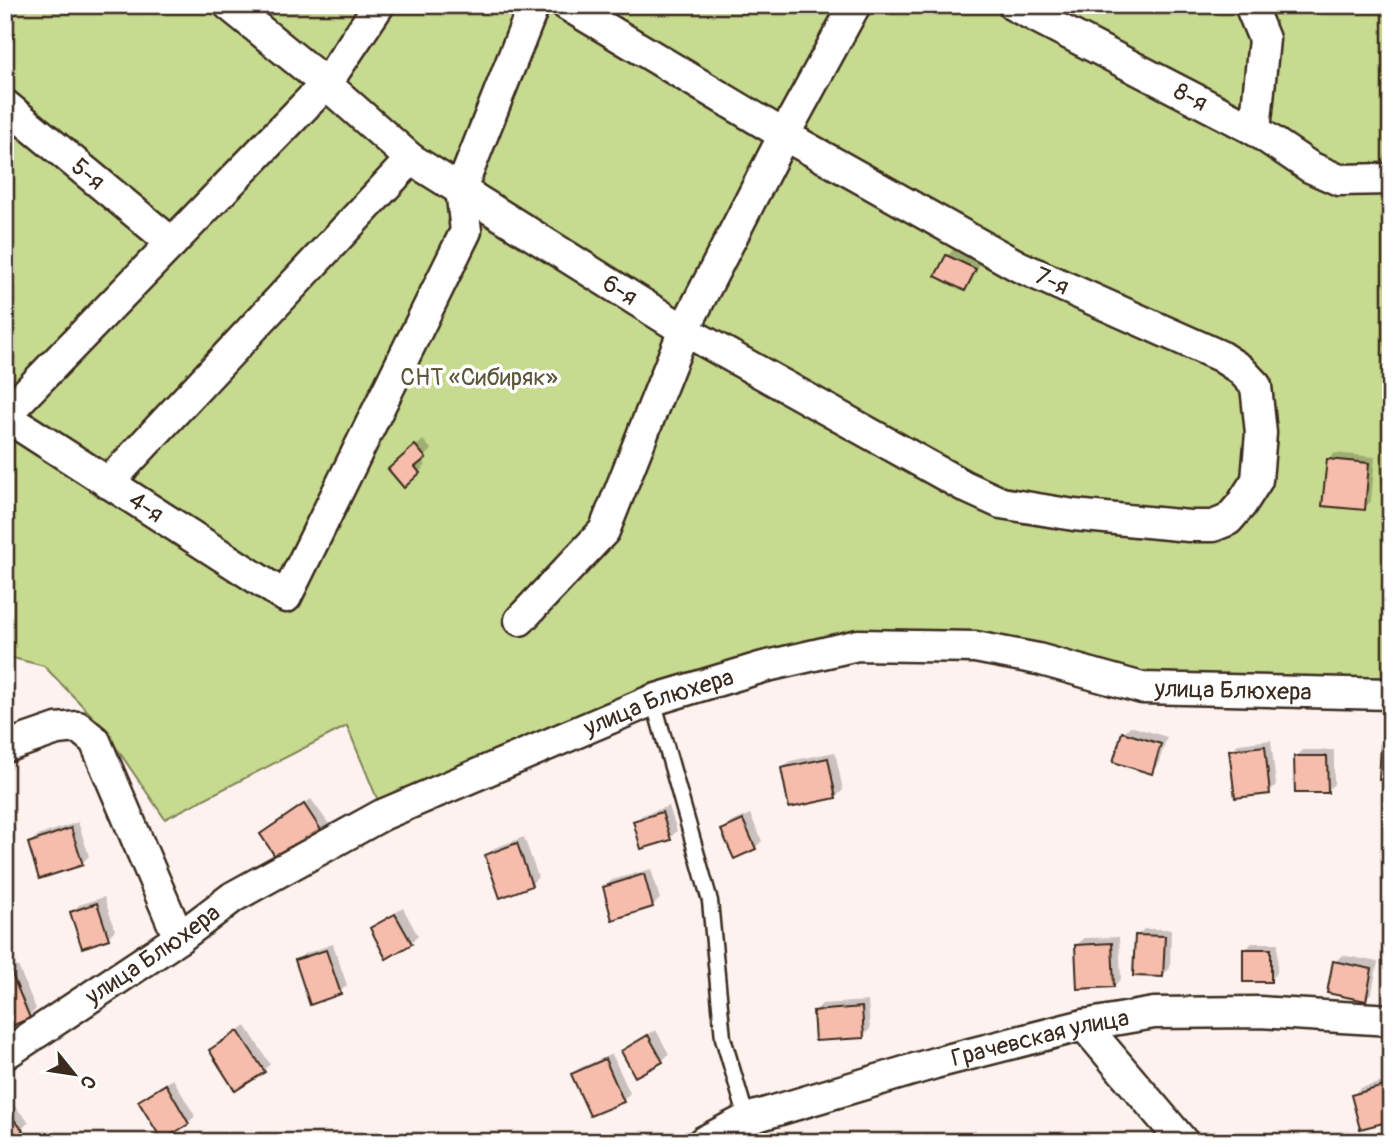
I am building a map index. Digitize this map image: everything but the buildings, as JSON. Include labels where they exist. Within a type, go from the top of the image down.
[{"type":"street","name":"6-я","points":[[229,5],[326,84],[411,159],[684,330],[966,487],[1001,503],[1047,510]]},
{"type":"street","points":[[5,415],[326,84],[379,5]]},
{"type":"street","points":[[461,189],[534,5]]},
{"type":"street","name":"7-я","points":[[567,5],[785,135],[1018,266],[1220,356],[1240,369],[1256,386],[1261,433],[1257,480],[1228,520],[1213,526],[1189,526],[1047,510]]},
{"type":"street","points":[[520,620],[604,531],[684,330],[855,5]]},
{"type":"street","name":"8-я","points":[[1013,5],[1255,130],[1310,167],[1339,180],[1391,179]]},
{"type":"street","points":[[1250,5],[1264,39],[1255,130]]},
{"type":"street","name":"5-я","points":[[5,105],[172,243]]},
{"type":"street","points":[[108,483],[411,159]]},
{"type":"street","name":"4-я","points":[[5,415],[286,597],[466,231],[461,189]]},
{"type":"street","name":"улица Блюхера","points":[[5,1054],[179,938],[233,897],[382,815],[653,700],[764,667],[858,645],[975,647],[1038,659],[1142,688],[1391,694]]},
{"type":"street","points":[[5,747],[57,729],[78,727],[94,741],[179,938]]},
{"type":"street","name":"Грачевская улица","points":[[704,1142],[747,1119],[935,1063],[1084,1025],[1154,1013],[1259,1012],[1391,1020]]},
{"type":"street","points":[[1084,1025],[1183,1142]]},
{"type":"lane","points":[[653,700],[710,901],[723,1038],[747,1119]]},
{"type":"green space","name":"СНТ «Сибиряк»","points":[[5,5],[1391,5],[1391,698],[1172,695],[970,645],[793,657],[383,813],[347,726],[165,819],[100,724],[44,666],[5,656]]}]
